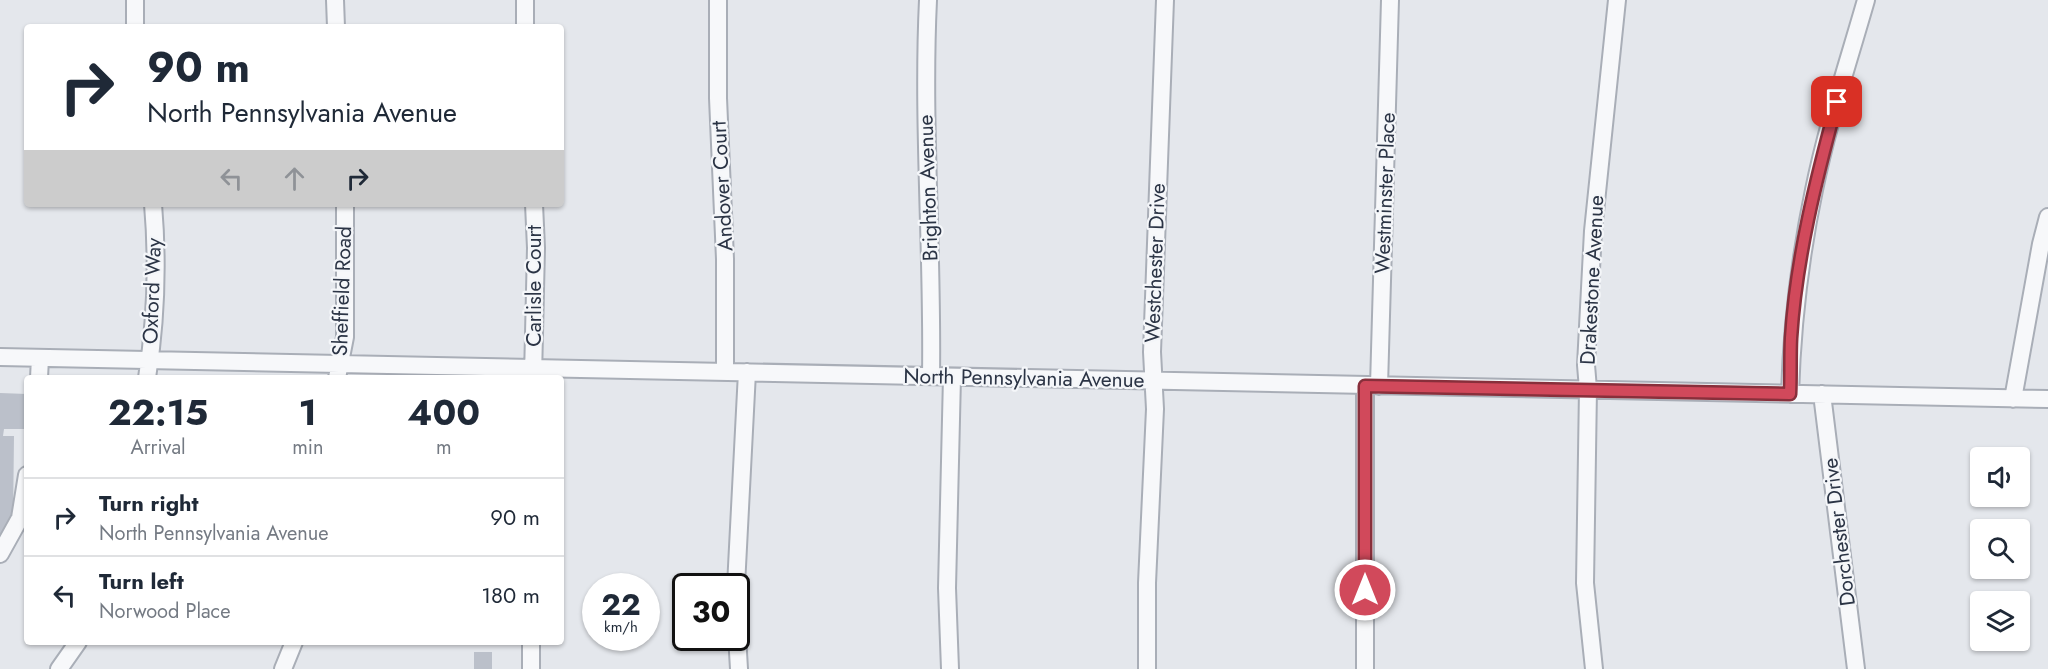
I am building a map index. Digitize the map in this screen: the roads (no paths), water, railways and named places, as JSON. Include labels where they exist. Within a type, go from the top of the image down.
[{"type":"street","points":[[135,0],[135,24]]},
{"type":"street","points":[[335,0],[336,24]]},
{"type":"street","points":[[525,0],[525,24]]},
{"type":"street","name":"Andover Court","points":[[718,0],[718,98],[725,259],[725,371]]},
{"type":"street","name":"Brighton Avenue","points":[[928,0],[925,105],[931,266],[931,376]]},
{"type":"street","name":"Westchester Drive","points":[[1147,669],[1147,583],[1155,410],[1152,352],[1165,0]]},
{"type":"street","name":"Westminster Place","points":[[1365,669],[1372,386],[1390,0]]},
{"type":"street","name":"Drakestone Avenue","points":[[1594,669],[1585,583],[1588,389],[1586,365],[1593,231],[1617,0]]},
{"type":"street","points":[[1790,394],[1791,338],[1814,189],[1866,0]]},
{"type":"street","name":"Oxford Way","points":[[148,375],[155,285],[153,207]]},
{"type":"street","name":"Sheffield Road","points":[[339,371],[345,337],[345,207]]},
{"type":"street","name":"Carlisle Court","points":[[533,373],[536,248],[534,207]]},
{"type":"street","points":[[2013,399],[2041,244],[2048,218]]},
{"type":"street","name":"North Pennsylvania Avenue","points":[[0,357],[150,360],[339,371],[533,373],[725,371],[1154,382],[2048,399]]},
{"type":"street","points":[[39,375],[40,358]]},
{"type":"street","points":[[736,573],[747,372]]},
{"type":"street","points":[[950,669],[947,588],[952,377]]},
{"type":"street","name":"Dorchester Drive","points":[[1822,394],[1856,669]]},
{"type":"street","points":[[0,554],[20,518],[24,493]]},
{"type":"street","points":[[59,669],[76,645]]},
{"type":"street","points":[[283,669],[293,645]]},
{"type":"street","points":[[531,645],[531,669]]},
{"type":"street","points":[[738,651],[739,669]]}]
